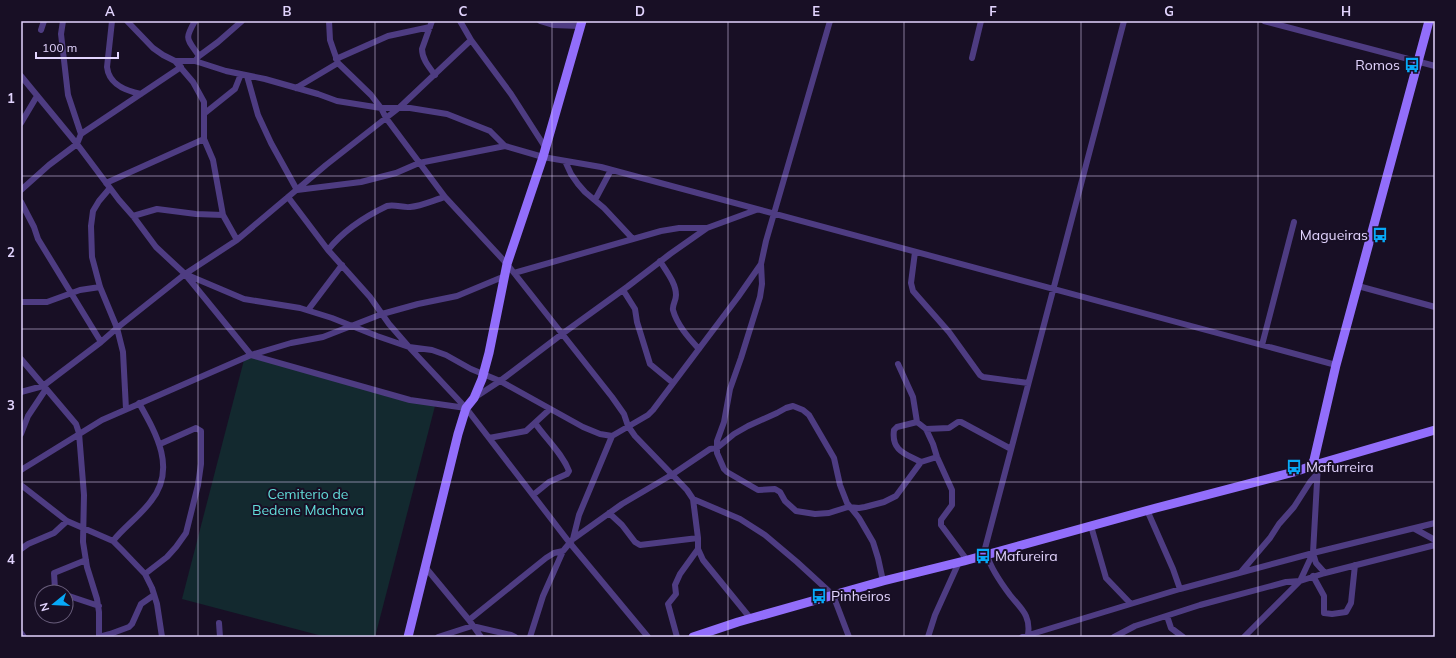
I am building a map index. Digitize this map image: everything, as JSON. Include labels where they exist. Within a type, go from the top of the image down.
[{"type":"main road","points":[[1315,465],[1314,460],[1336,365],[1429,21]]},
{"type":"main road","points":[[408,637],[458,434],[466,408],[474,398],[483,374],[509,274],[507,264],[543,158],[581,24]]},
{"type":"main road","points":[[694,637],[713,634],[750,618],[1147,510],[1294,472],[1435,430]]},
{"type":"street","points":[[41,30],[44,21]]},
{"type":"street","points":[[21,190],[49,165],[78,144],[81,134],[68,95],[61,34],[63,21]]},
{"type":"street","points":[[112,21],[107,67],[108,72],[112,79],[120,86],[128,91],[141,94]]},
{"type":"street","points":[[127,21],[153,48],[175,61],[199,91],[204,102],[204,139],[213,160],[223,215],[236,240]]},
{"type":"street","points":[[195,21],[187,34],[197,58],[226,71],[296,88],[337,101],[381,108],[400,107],[447,114],[490,131],[505,146],[543,158],[611,170],[1336,365]]},
{"type":"street","points":[[175,61],[197,58],[242,21]]},
{"type":"street","points":[[329,21],[330,40],[337,61],[371,94],[386,118],[445,196],[486,243],[507,264]]},
{"type":"street","points":[[460,21],[471,40],[511,94],[545,147]]},
{"type":"street","points":[[540,21],[553,25],[581,24]]},
{"type":"street","points":[[830,21],[761,264],[762,284],[760,297],[730,389],[724,422],[717,441],[717,453],[727,472],[758,490],[775,489],[780,492],[785,501],[796,511],[815,514],[822,514],[852,507],[865,507],[884,502],[896,496],[921,462],[937,457]]},
{"type":"street","points":[[972,58],[981,21]]},
{"type":"street","points":[[1025,636],[1029,623],[1028,618],[1010,595],[985,555],[1052,288],[1124,21]]},
{"type":"street","points":[[1264,21],[1435,66]]},
{"type":"street","points":[[296,88],[337,61],[388,36],[431,24]]},
{"type":"street","points":[[431,24],[422,49],[422,54],[423,58],[435,75]]},
{"type":"street","points":[[21,434],[28,416],[44,387],[185,274],[236,240],[400,107],[471,40]]},
{"type":"street","points":[[81,134],[181,67]]},
{"type":"street","points":[[205,113],[230,95],[244,75]]},
{"type":"street","points":[[244,75],[258,115],[270,143],[297,190]]},
{"type":"street","points":[[21,76],[78,144],[108,186],[156,247],[185,274],[250,355],[410,400],[466,408]]},
{"type":"street","points":[[21,123],[37,96]]},
{"type":"street","points":[[126,409],[123,352],[117,328],[100,287],[92,257],[91,226],[93,211],[108,186],[204,139]]},
{"type":"street","points":[[297,190],[361,182],[396,173],[419,163],[505,146]]},
{"type":"street","points":[[565,161],[578,184],[632,238]]},
{"type":"street","points":[[595,200],[611,170]]},
{"type":"street","points":[[328,250],[341,236],[363,220],[388,206],[414,206],[445,196]]},
{"type":"street","points":[[288,197],[328,250],[370,297],[409,347],[466,408],[533,495],[571,540],[648,637]]},
{"type":"street","points":[[21,202],[34,227],[38,239],[70,294],[101,342]]},
{"type":"street","points":[[133,216],[157,209],[196,214],[223,215]]},
{"type":"street","points":[[474,398],[500,381],[660,261],[707,228],[756,210]]},
{"type":"street","points":[[1262,345],[1294,222]]},
{"type":"street","points":[[21,469],[102,420],[250,355],[291,343],[323,337],[382,314],[418,304],[457,296],[509,274],[632,238],[679,228],[707,228]]},
{"type":"street","points":[[915,252],[911,284],[913,291],[949,332],[980,375],[983,377],[1028,383]]},
{"type":"street","points":[[660,261],[676,292],[673,309],[676,317],[684,331],[699,349]]},
{"type":"street","points":[[571,540],[612,436],[648,415],[699,349],[761,264]]},
{"type":"street","points":[[308,310],[342,265]]},
{"type":"street","points":[[185,274],[244,299],[308,310],[409,347],[439,352],[500,381],[583,427],[600,434],[612,436]]},
{"type":"street","points":[[509,274],[562,334],[612,397],[624,414],[628,426],[653,456],[673,474],[693,499],[740,519],[765,535],[798,562],[833,595],[849,637]]},
{"type":"street","points":[[1358,286],[1435,307]]},
{"type":"street","points":[[21,302],[47,302],[80,290],[100,287]]},
{"type":"street","points":[[623,290],[635,309],[637,322],[650,364],[674,382]]},
{"type":"street","points":[[21,359],[76,424],[79,433],[84,495],[83,527],[86,560],[98,606],[99,637],[129,627],[132,624],[141,604],[154,595]]},
{"type":"street","points":[[898,364],[913,397],[917,422],[926,429],[934,444],[937,457],[952,490],[952,505],[941,520],[941,525],[963,561],[934,615],[928,637]]},
{"type":"street","points":[[21,392],[44,387]]},
{"type":"street","points":[[113,541],[152,500],[159,488],[163,476],[160,444],[157,435],[140,403]]},
{"type":"street","points":[[530,637],[543,596],[563,550],[571,540],[647,488],[673,474],[710,449],[717,448],[743,428],[777,414],[786,408],[794,406],[803,410],[809,415],[834,458],[843,494],[847,503],[852,507],[859,518],[872,542],[878,558],[883,581]]},
{"type":"street","points":[[489,438],[526,431],[550,409]]},
{"type":"street","points":[[917,422],[915,424],[897,427],[894,430],[893,436],[894,442],[900,451],[921,462]]},
{"type":"street","points":[[926,429],[946,429],[952,427],[958,422],[961,422],[1011,449]]},
{"type":"street","points":[[533,495],[549,482],[569,472],[558,452],[535,423]]},
{"type":"street","points":[[145,574],[167,557],[186,534],[198,485],[201,464],[201,431],[199,429],[196,428],[160,444]]},
{"type":"street","points":[[1315,465],[1318,474],[1313,553],[1316,563],[1326,572]]},
{"type":"street","points":[[1241,572],[1270,538],[1279,524],[1294,507],[1310,482],[1318,474]]},
{"type":"street","points":[[21,485],[67,521],[113,541],[145,574],[154,595],[162,637]]},
{"type":"street","points":[[693,499],[698,549],[703,560],[750,618]]},
{"type":"street","points":[[1147,510],[1173,569],[1180,589]]},
{"type":"street","points":[[609,513],[622,525],[635,542],[640,545],[698,538]]},
{"type":"street","points":[[21,549],[28,544],[54,533],[67,521]]},
{"type":"street","points":[[1025,636],[1241,572],[1435,523]]},
{"type":"street","points":[[1091,526],[1106,578],[1130,604]]},
{"type":"street","points":[[1415,529],[1435,540]]},
{"type":"street","points":[[1114,637],[1135,626],[1230,596],[1286,582],[1300,581],[1326,572],[1435,545]]},
{"type":"street","points":[[677,637],[668,604],[676,594],[676,585],[680,574],[698,549]]},
{"type":"street","points":[[438,637],[470,623],[546,558],[563,550]]},
{"type":"street","points":[[1244,637],[1300,581],[1313,553]]},
{"type":"street","points":[[55,584],[54,573],[86,560]]},
{"type":"street","points":[[1313,576],[1324,596],[1324,613],[1332,614],[1346,612],[1350,603],[1355,565]]},
{"type":"street","points":[[426,568],[481,637]]},
{"type":"street","points":[[74,598],[98,606]]},
{"type":"street","points":[[1167,616],[1171,628],[1183,637]]},
{"type":"street","points":[[219,623],[220,637]]},
{"type":"street","points":[[470,623],[515,637]]},
{"type":"street","points":[[21,633],[24,637]]},
{"type":"green space","name":"Cemiterio de Bedene Machava","points":[[245,356],[435,406],[375,637],[326,637],[182,599]]},
{"type":"place","name":"Romos","points":[[1412,65]]},
{"type":"place","name":"Magueiras","points":[[1380,235]]},
{"type":"place","name":"Mafurreira","points":[[1294,467]]},
{"type":"place","name":"Mafureira","points":[[983,556]]},
{"type":"place","name":"Pinheiros","points":[[819,596]]}]
